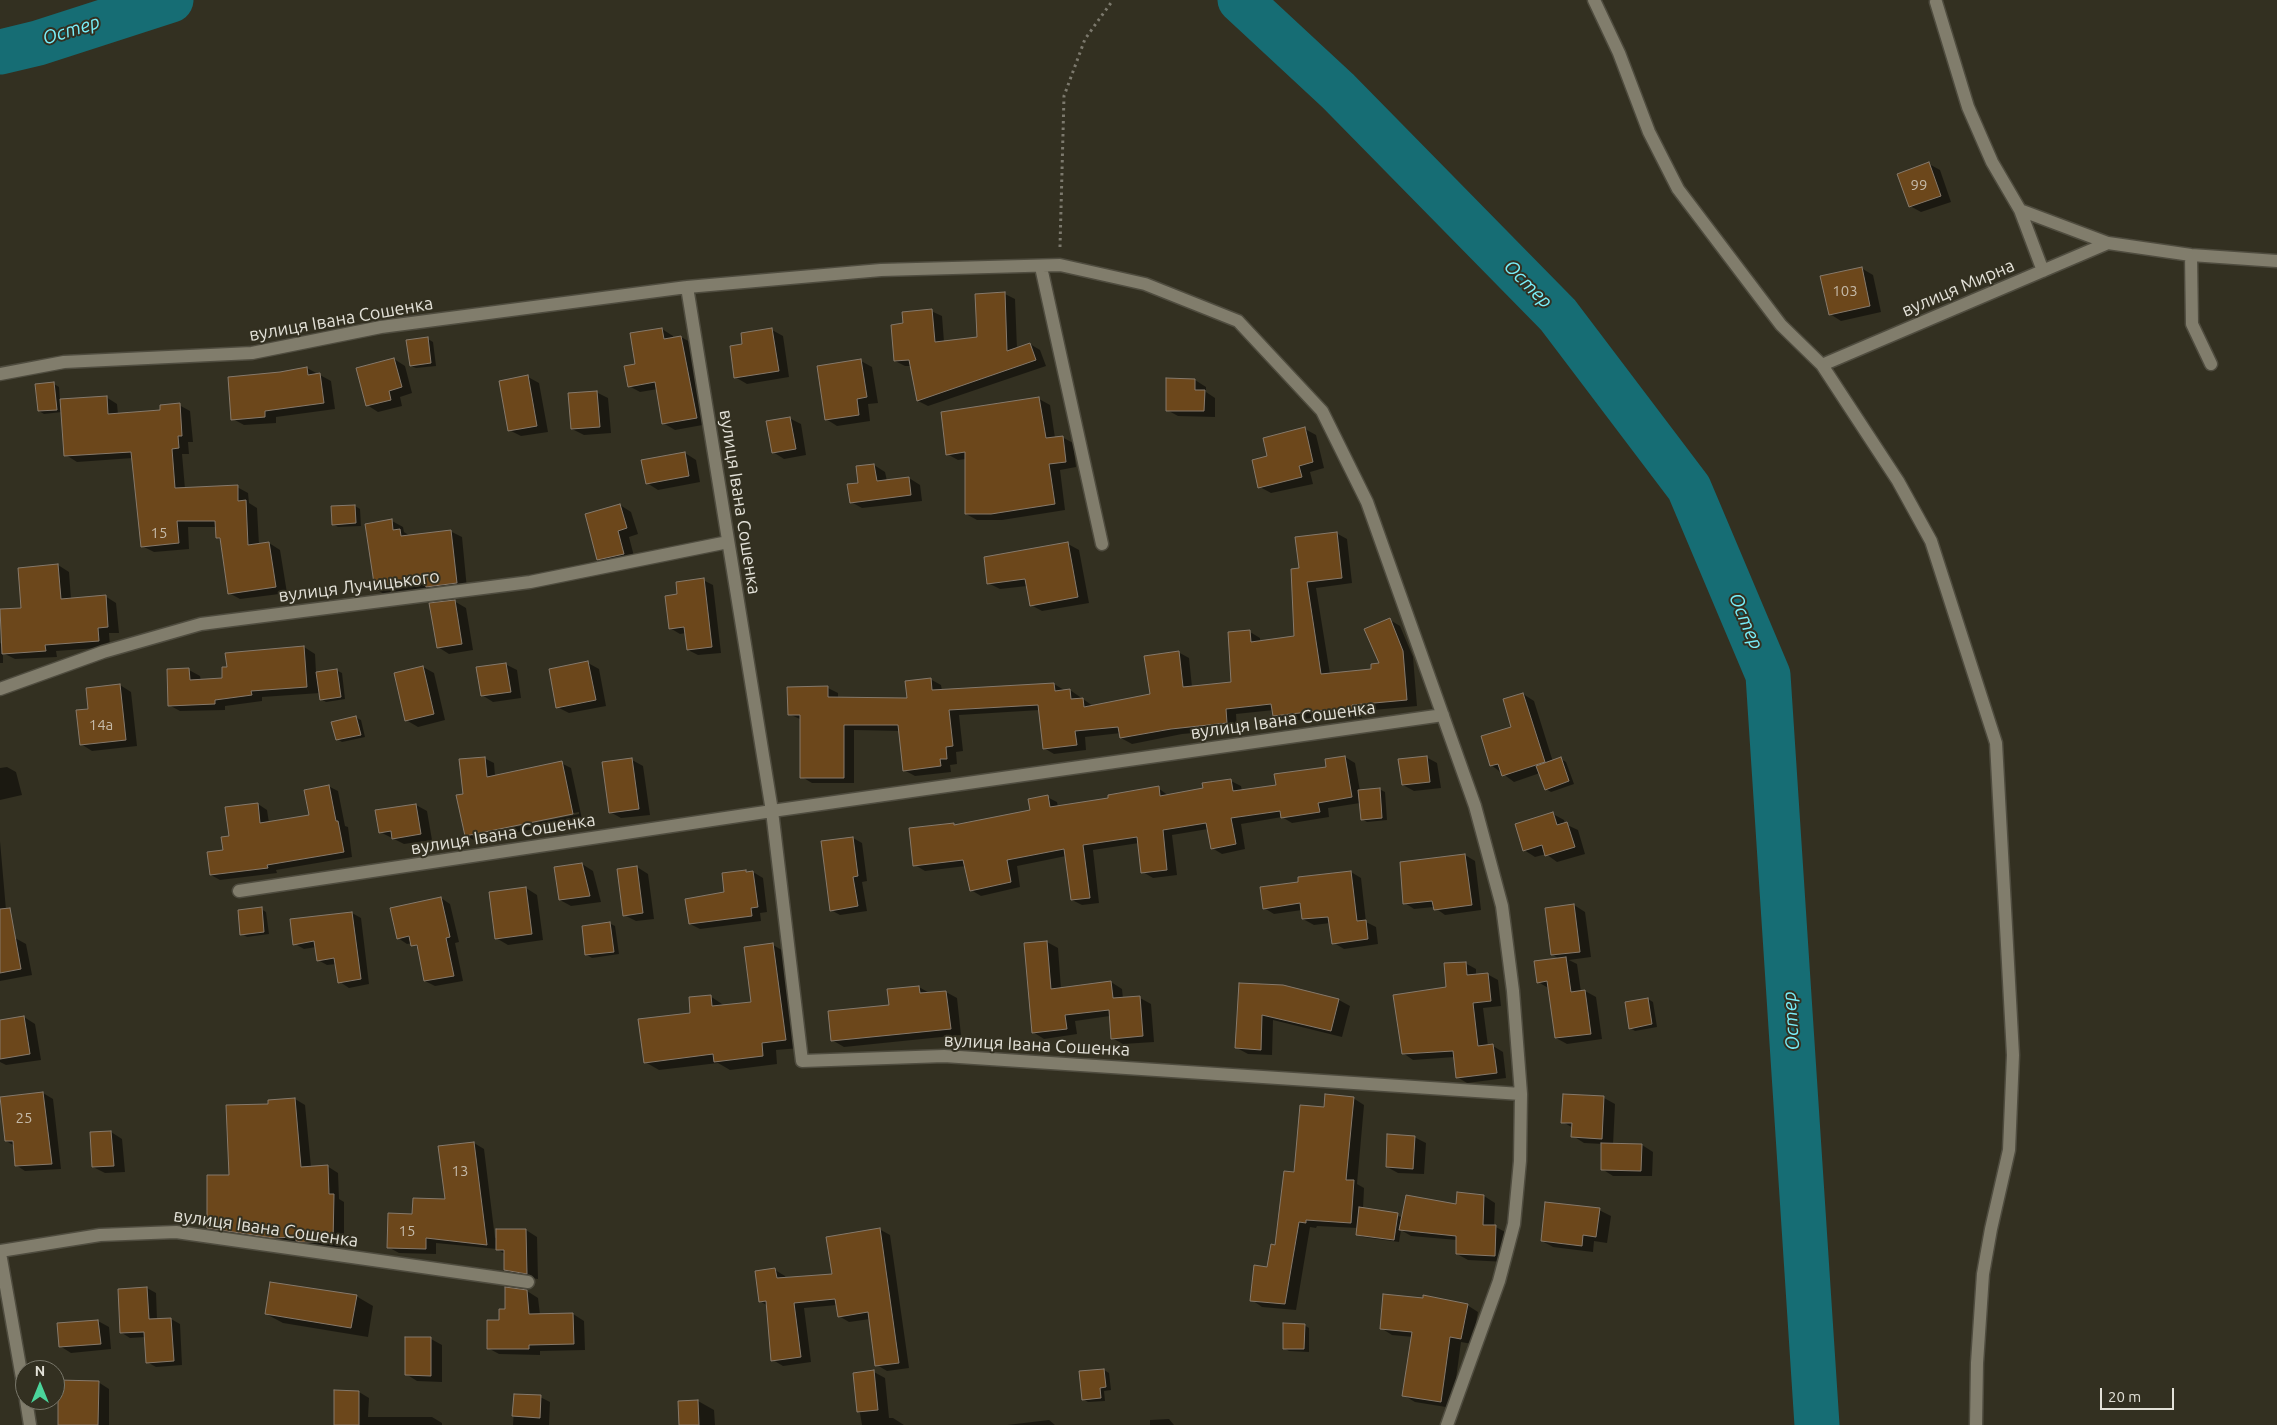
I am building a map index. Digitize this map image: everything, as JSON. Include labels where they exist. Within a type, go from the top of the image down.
[{"type":"street","points":[[1594,0],[1619,53],[1649,132],[1678,188],[1781,324],[1822,366],[1898,481],[1932,541],[1996,743],[2013,1055],[2009,1150],[1983,1274],[1976,1363],[1976,1425]]},
{"type":"street","points":[[1936,2],[1968,107],[1992,162],[2020,210],[2043,271]]},
{"type":"street","points":[[2020,210],[2108,243],[2191,255],[2277,261]]},
{"type":"street","name":"вулиця Мирна","points":[[1822,366],[2108,243]]},
{"type":"street","points":[[2191,255],[2192,324],[2211,364]]},
{"type":"street","name":"вулиця Івана Сошенка","points":[[0,374],[64,362],[252,354],[381,327],[687,287],[881,270],[1060,265],[1145,284],[1238,321],[1322,411],[1367,502],[1476,806],[1502,906],[1513,990],[1521,1094],[1520,1161],[1514,1224],[1499,1281],[1447,1425]]},
{"type":"street","points":[[1041,267],[1102,544]]},
{"type":"street","name":"вулиця Івана Сошенка","points":[[687,287],[772,811],[802,1061],[944,1056],[1521,1094]]},
{"type":"street","name":"вулиця Лучицького","points":[[0,688],[103,652],[201,624],[530,582],[728,542]]},
{"type":"street","name":"вулиця Івана Сошенка","points":[[239,891],[772,811],[1443,715]]},
{"type":"street","name":"вулиця Івана Сошенка","points":[[19,1360],[0,1252],[100,1235],[176,1232],[528,1282]]},
{"type":"street","points":[[28,1410],[30,1425]]},
{"type":"path","points":[[1060,265],[1064,96],[1085,39],[1112,0]]},
{"type":"building","points":[[1929,162],[1941,196],[1909,207],[1897,174]]},
{"type":"building","points":[[1862,267],[1870,306],[1829,315],[1820,276]]},
{"type":"building","points":[[1005,292],[1007,351],[1030,343],[1036,360],[917,401],[909,360],[894,361],[891,325],[903,323],[902,312],[932,309],[935,342],[977,337],[975,294]]},
{"type":"building","points":[[662,328],[664,339],[681,336],[697,418],[662,424],[655,382],[628,387],[624,366],[635,364],[630,333]]},
{"type":"building","points":[[772,328],[779,371],[734,378],[730,346],[742,344],[741,333]]},
{"type":"building","points":[[428,337],[431,363],[410,366],[406,340]]},
{"type":"building","points":[[394,358],[402,387],[389,391],[391,400],[366,406],[356,368]]},
{"type":"building","points":[[861,359],[867,397],[857,399],[859,415],[825,420],[817,366]]},
{"type":"building","points":[[307,367],[308,375],[320,373],[324,403],[265,411],[265,417],[231,420],[228,377],[280,372]]},
{"type":"building","points":[[528,375],[537,426],[508,431],[499,381]]},
{"type":"building","points":[[1166,378],[1195,379],[1195,390],[1205,390],[1204,411],[1166,411]]},
{"type":"building","points":[[54,382],[57,410],[38,411],[35,384]]},
{"type":"building","points":[[597,391],[600,427],[571,429],[568,393]]},
{"type":"building","points":[[107,396],[108,414],[160,410],[160,405],[180,403],[182,436],[178,436],[179,448],[172,449],[175,488],[238,485],[238,501],[246,500],[248,545],[269,542],[276,587],[228,594],[220,538],[216,538],[215,521],[177,521],[179,543],[141,547],[131,452],[64,456],[60,399]]},
{"type":"building","points":[[1039,397],[1046,438],[1063,436],[1066,462],[1049,464],[1055,504],[991,514],[965,514],[965,452],[946,455],[941,412]]},
{"type":"building","points":[[790,417],[796,449],[772,453],[766,421]]},
{"type":"building","points":[[1305,427],[1313,462],[1299,466],[1302,477],[1258,488],[1252,460],[1267,456],[1263,438]]},
{"type":"building","points":[[685,452],[689,476],[646,484],[641,460]]},
{"type":"building","points":[[874,464],[877,481],[909,477],[911,495],[850,503],[847,484],[858,483],[856,466]]},
{"type":"building","points":[[620,504],[627,528],[618,531],[624,554],[597,560],[585,514]]},
{"type":"building","points":[[355,505],[356,523],[332,525],[331,506]]},
{"type":"building","points":[[392,519],[393,530],[400,529],[401,536],[451,530],[457,583],[426,587],[425,583],[375,590],[365,524]]},
{"type":"building","points":[[1337,532],[1342,578],[1307,582],[1321,674],[1371,669],[1371,664],[1379,663],[1364,629],[1390,618],[1403,651],[1407,700],[1352,705],[1353,712],[1327,714],[1326,710],[1273,716],[1271,704],[1226,709],[1227,723],[1171,729],[1120,738],[1118,727],[1075,731],[1077,745],[1043,749],[1038,705],[949,710],[953,746],[946,747],[947,759],[940,759],[941,766],[903,771],[898,725],[844,725],[844,778],[800,778],[800,715],[788,715],[787,687],[828,686],[828,697],[907,698],[905,681],[931,678],[932,690],[1054,683],[1055,691],[1070,689],[1071,699],[1083,698],[1084,707],[1150,694],[1144,656],[1179,651],[1183,687],[1231,682],[1228,632],[1250,630],[1251,642],[1294,636],[1291,569],[1299,568],[1295,537]]},
{"type":"building","points":[[1068,542],[1078,597],[1030,606],[1025,579],[987,584],[984,557]]},
{"type":"building","points":[[58,564],[61,599],[106,595],[108,627],[98,628],[99,641],[45,645],[46,651],[2,654],[0,609],[21,608],[18,568]]},
{"type":"building","points":[[704,578],[712,647],[687,650],[684,627],[669,629],[665,596],[677,594],[676,582]]},
{"type":"building","points":[[455,600],[462,644],[437,648],[429,603]]},
{"type":"building","points":[[304,646],[307,687],[251,691],[252,695],[215,700],[215,704],[168,706],[167,669],[189,668],[190,680],[222,678],[222,667],[227,667],[225,653]]},
{"type":"building","points":[[588,661],[596,700],[556,708],[549,669]]},
{"type":"building","points":[[506,663],[511,692],[481,696],[476,667]]},
{"type":"building","points":[[423,666],[434,714],[405,721],[394,673]]},
{"type":"building","points":[[337,669],[341,697],[320,700],[316,672]]},
{"type":"building","points":[[120,684],[126,740],[80,745],[76,710],[88,709],[86,688]]},
{"type":"building","points":[[1523,693],[1545,762],[1502,776],[1498,764],[1490,766],[1481,736],[1511,727],[1503,699]]},
{"type":"building","points":[[356,716],[361,735],[336,740],[331,722]]},
{"type":"building","points":[[1345,756],[1352,797],[1318,803],[1320,812],[1281,818],[1280,811],[1231,818],[1236,844],[1211,849],[1206,823],[1163,830],[1167,870],[1141,873],[1137,837],[1083,845],[1090,898],[1071,900],[1064,849],[1007,860],[1011,882],[970,891],[963,860],[913,866],[909,828],[954,823],[954,825],[1030,810],[1028,799],[1048,795],[1050,807],[1108,798],[1108,795],[1159,786],[1160,796],[1203,788],[1202,783],[1231,779],[1233,791],[1276,785],[1274,774],[1326,767],[1325,759]]},
{"type":"building","points":[[1427,756],[1430,782],[1402,785],[1398,759]]},
{"type":"building","points":[[485,757],[487,777],[562,761],[573,814],[465,836],[456,795],[463,794],[459,759]]},
{"type":"building","points":[[1561,757],[1569,781],[1545,790],[1536,766]]},
{"type":"building","points":[[632,758],[639,809],[609,813],[602,762]]},
{"type":"building","points":[[329,785],[344,852],[267,865],[268,868],[210,875],[207,852],[223,850],[221,837],[229,836],[225,807],[258,803],[260,823],[309,815],[304,790]]},
{"type":"building","points":[[1380,788],[1382,818],[1361,820],[1358,790]]},
{"type":"building","points":[[416,804],[421,834],[392,839],[391,831],[379,833],[375,810]]},
{"type":"building","points":[[1553,812],[1557,825],[1567,822],[1575,847],[1545,856],[1542,845],[1523,851],[1515,824]]},
{"type":"building","points":[[853,837],[858,876],[853,877],[858,906],[830,911],[821,841]]},
{"type":"building","points":[[1465,854],[1472,905],[1434,910],[1432,901],[1403,904],[1400,862]]},
{"type":"building","points":[[582,863],[590,896],[559,900],[554,867]]},
{"type":"building","points":[[637,866],[643,913],[623,916],[617,869]]},
{"type":"building","points":[[746,870],[746,872],[753,871],[758,907],[751,908],[752,916],[689,924],[685,899],[724,892],[722,873]]},
{"type":"building","points":[[1351,871],[1357,921],[1366,920],[1368,939],[1332,944],[1328,917],[1302,919],[1300,903],[1263,909],[1260,887],[1298,882],[1298,877]]},
{"type":"building","points":[[526,887],[532,934],[495,939],[489,892]]},
{"type":"building","points":[[441,897],[450,937],[446,938],[454,976],[424,981],[417,945],[411,946],[409,936],[397,939],[390,908]]},
{"type":"building","points":[[1574,904],[1580,952],[1551,955],[1545,908]]},
{"type":"building","points":[[262,907],[264,932],[240,935],[238,910]]},
{"type":"building","points":[[10,908],[21,969],[0,973],[0,909]]},
{"type":"building","points":[[352,912],[361,979],[338,983],[334,958],[317,961],[314,941],[293,945],[290,919]]},
{"type":"building","points":[[610,922],[614,952],[585,955],[582,926]]},
{"type":"building","points":[[1047,941],[1051,989],[1111,981],[1113,998],[1140,996],[1143,1036],[1111,1039],[1109,1010],[1065,1015],[1067,1029],[1032,1033],[1024,943]]},
{"type":"building","points":[[773,943],[786,1040],[762,1043],[763,1056],[714,1062],[713,1054],[644,1063],[638,1019],[690,1013],[689,997],[711,995],[712,1006],[751,1002],[744,947]]},
{"type":"building","points":[[1566,957],[1571,992],[1585,990],[1591,1034],[1555,1038],[1547,981],[1537,983],[1534,961]]},
{"type":"building","points":[[1466,962],[1467,975],[1488,973],[1491,1001],[1473,1003],[1478,1046],[1493,1044],[1497,1073],[1456,1078],[1453,1051],[1402,1054],[1393,995],[1446,987],[1444,963]]},
{"type":"building","points":[[1239,983],[1283,985],[1339,999],[1331,1031],[1262,1015],[1261,1050],[1235,1048]]},
{"type":"building","points":[[919,986],[920,993],[946,991],[951,1029],[831,1041],[828,1011],[889,1005],[887,989]]},
{"type":"building","points":[[1648,998],[1652,1024],[1629,1029],[1625,1002]]},
{"type":"building","points":[[24,1016],[30,1054],[0,1059],[0,1020]]},
{"type":"building","points":[[43,1092],[52,1164],[15,1166],[13,1141],[5,1141],[0,1097]]},
{"type":"building","points":[[1325,1094],[1354,1097],[1346,1180],[1354,1180],[1351,1223],[1306,1220],[1306,1223],[1299,1222],[1285,1304],[1250,1301],[1254,1265],[1267,1267],[1271,1244],[1275,1245],[1284,1171],[1294,1172],[1300,1105],[1324,1107]]},
{"type":"building","points":[[1563,1094],[1604,1096],[1602,1139],[1571,1137],[1572,1123],[1561,1123]]},
{"type":"building","points":[[295,1098],[301,1167],[328,1165],[329,1194],[334,1194],[333,1242],[301,1242],[296,1241],[296,1237],[273,1238],[207,1228],[207,1175],[229,1175],[226,1105],[268,1104],[268,1100]]},
{"type":"building","points":[[111,1131],[114,1166],[92,1167],[90,1132]]},
{"type":"building","points":[[1387,1134],[1415,1136],[1413,1169],[1386,1167]]},
{"type":"building","points":[[474,1142],[487,1245],[426,1238],[426,1249],[387,1248],[388,1213],[412,1214],[413,1198],[445,1199],[438,1146]]},
{"type":"building","points":[[1601,1143],[1642,1144],[1641,1171],[1601,1170]]},
{"type":"building","points":[[1457,1192],[1484,1195],[1483,1225],[1496,1225],[1495,1256],[1456,1254],[1456,1236],[1399,1230],[1406,1195],[1456,1204]]},
{"type":"building","points":[[1545,1202],[1600,1208],[1596,1237],[1583,1235],[1582,1246],[1541,1241]]},
{"type":"building","points":[[1359,1207],[1398,1213],[1394,1240],[1356,1235]]},
{"type":"building","points":[[880,1228],[899,1363],[875,1366],[868,1312],[838,1317],[835,1299],[794,1303],[801,1357],[771,1361],[766,1301],[759,1302],[755,1271],[775,1268],[777,1278],[832,1274],[826,1237]]},
{"type":"building","points":[[496,1229],[526,1229],[527,1274],[504,1270],[504,1250],[496,1250]]},
{"type":"building","points":[[270,1282],[357,1295],[351,1328],[265,1314]]},
{"type":"building","points":[[147,1287],[149,1319],[171,1318],[174,1361],[146,1363],[144,1332],[120,1333],[118,1289]]},
{"type":"building","points":[[505,1287],[527,1290],[529,1314],[573,1313],[574,1344],[529,1345],[529,1349],[487,1349],[487,1320],[499,1320],[499,1309],[505,1309]]},
{"type":"building","points":[[1383,1294],[1423,1298],[1423,1295],[1468,1304],[1461,1339],[1450,1337],[1441,1402],[1402,1396],[1412,1332],[1380,1329]]},
{"type":"building","points":[[98,1320],[101,1344],[59,1347],[57,1323]]},
{"type":"building","points":[[1283,1323],[1305,1324],[1304,1349],[1283,1349]]},
{"type":"building","points":[[405,1337],[431,1337],[431,1376],[405,1375]]},
{"type":"building","points":[[1104,1369],[1106,1387],[1100,1388],[1101,1398],[1082,1400],[1079,1371]]},
{"type":"building","points":[[874,1370],[878,1410],[857,1412],[853,1373]]},
{"type":"building","points":[[65,1380],[99,1381],[98,1425],[58,1425],[58,1410],[65,1410]]},
{"type":"building","points":[[334,1390],[359,1391],[359,1425],[334,1425]]},
{"type":"building","points":[[514,1394],[541,1395],[540,1418],[512,1416]]},
{"type":"building","points":[[698,1400],[699,1425],[679,1425],[678,1401]]},
{"type":"waterway","name":"Остер","points":[[0,52],[38,43],[171,0]]},
{"type":"waterway","name":"Остер","points":[[1240,0],[1338,91],[1558,315],[1689,488],[1768,675],[1817,1425]]}]
